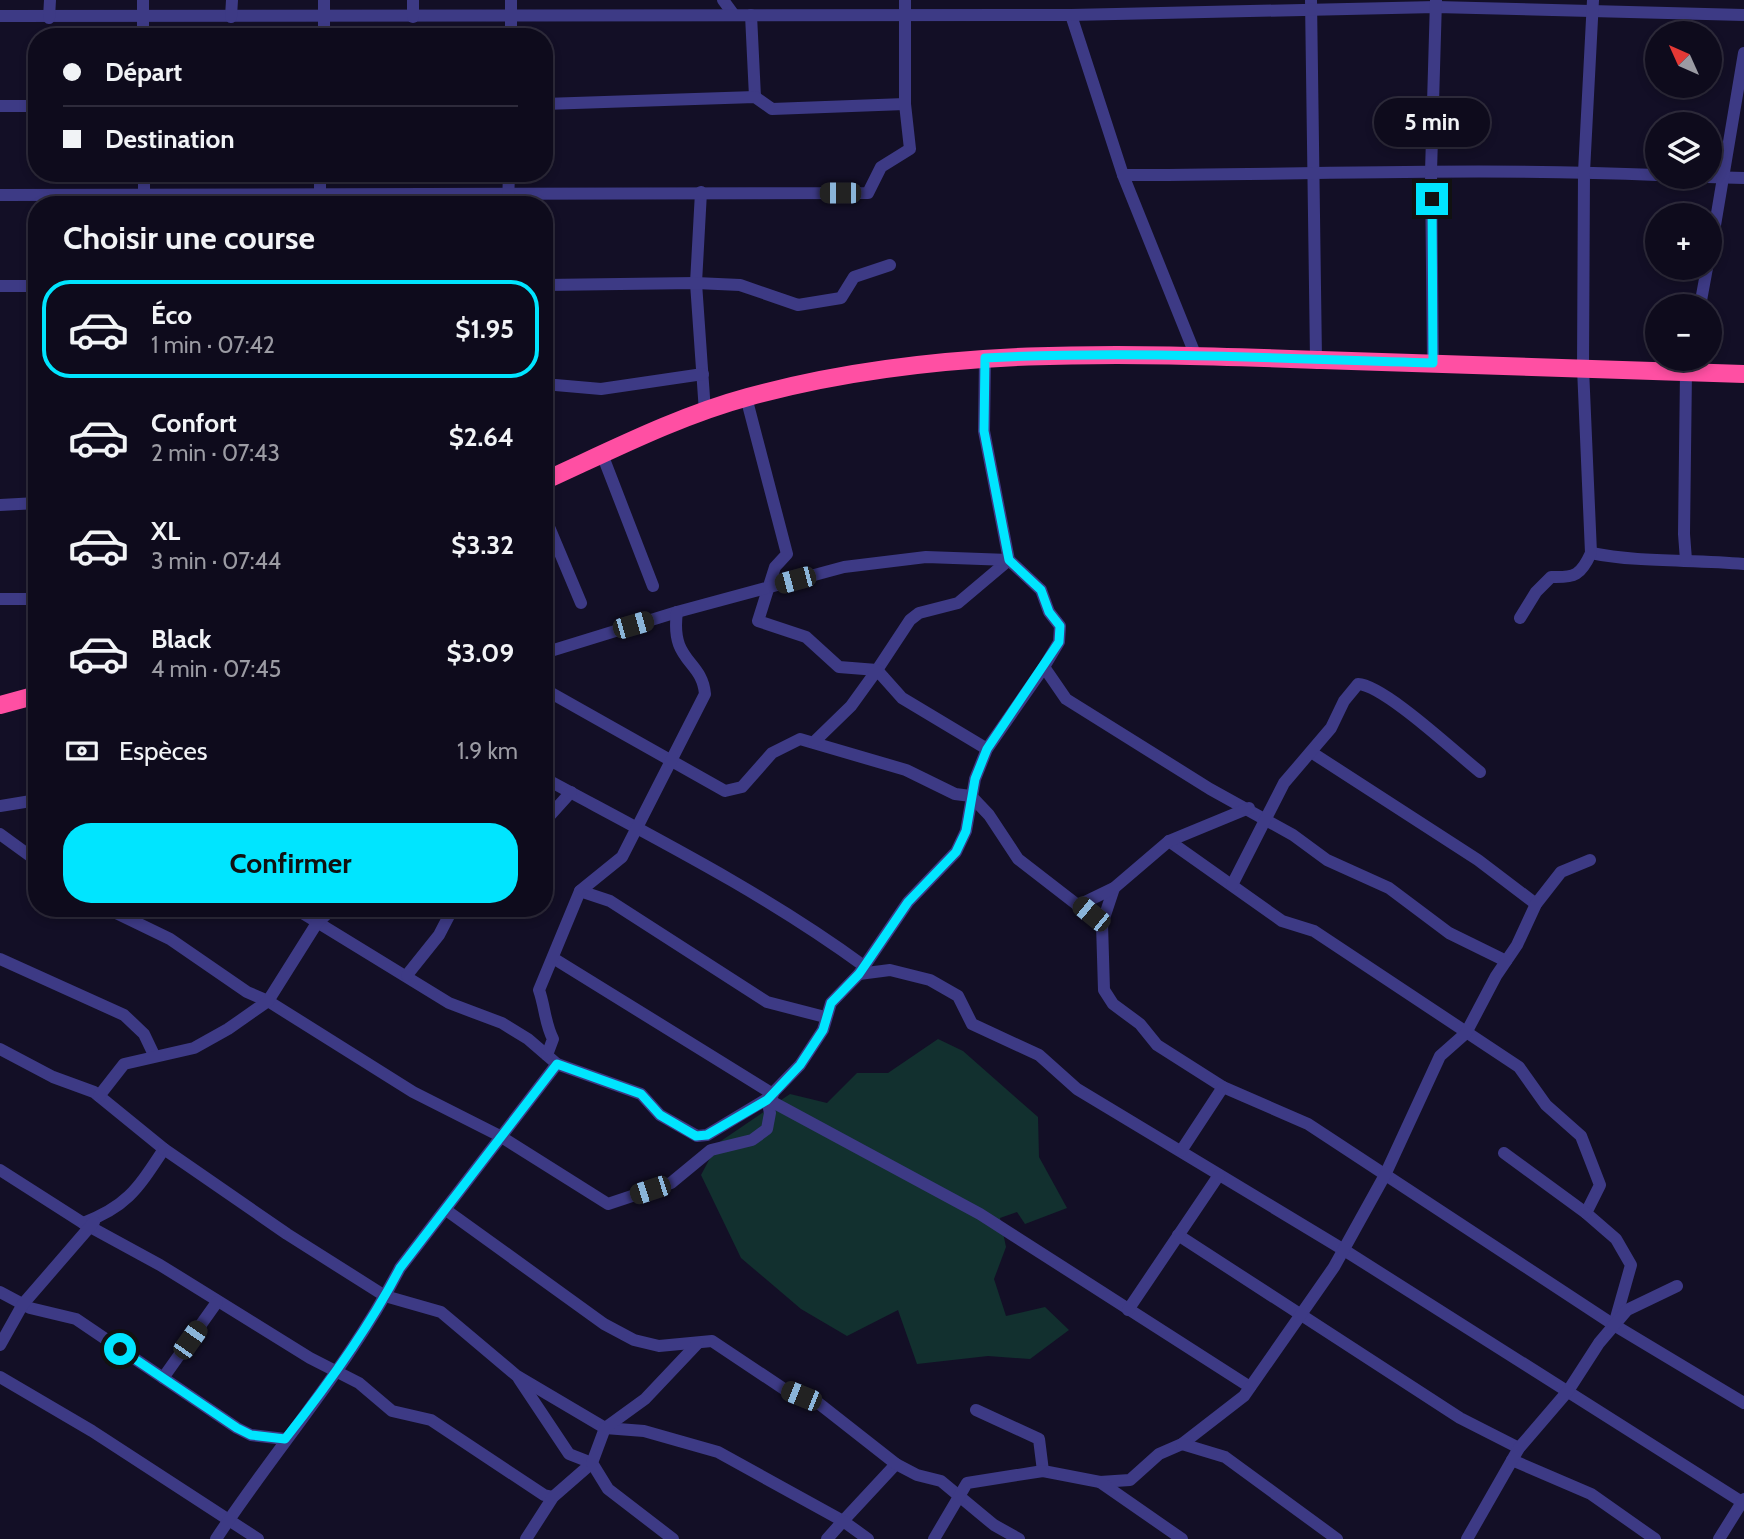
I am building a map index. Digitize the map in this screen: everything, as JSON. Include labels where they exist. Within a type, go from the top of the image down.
[{"type":"highway","points":[[553,477],[602,454],[746,397],[814,381],[953,360],[1082,353],[1195,354],[1583,368],[1645,366]]},
{"type":"highway","points":[[1722,371],[1744,374]]},
{"type":"highway","points":[[0,705],[28,697]]},
{"type":"street","points":[[50,0],[50,18]]},
{"type":"street","points":[[143,0],[143,28]]},
{"type":"street","points":[[231,18],[232,0]]},
{"type":"street","points":[[324,0],[324,28]]},
{"type":"street","points":[[413,0],[413,17]]},
{"type":"street","points":[[511,0],[511,28]]},
{"type":"street","points":[[723,0],[734,15]]},
{"type":"street","points":[[553,197],[701,192],[868,193],[881,167],[909,149],[905,104],[905,0]]},
{"type":"street","points":[[0,16],[325,18],[1071,15],[1311,5],[1436,3],[1592,5],[1744,15]]},
{"type":"street","points":[[1433,363],[1431,172],[1436,3]]},
{"type":"street","points":[[1311,5],[1316,359]]},
{"type":"street","points":[[1520,618],[1536,592],[1551,577],[1572,578],[1582,572],[1591,554],[1583,368],[1584,172],[1592,5]]},
{"type":"street","points":[[751,15],[755,97]]},
{"type":"street","points":[[1071,15],[1123,175],[1195,354]]},
{"type":"street","points":[[1720,203],[1744,52]]},
{"type":"street","points":[[553,103],[755,97],[772,109],[905,104]]},
{"type":"street","points":[[0,106],[28,106]]},
{"type":"street","points":[[1123,175],[1431,172],[1645,175]]},
{"type":"street","points":[[1725,177],[1744,178]]},
{"type":"street","points":[[701,192],[696,283],[705,412]]},
{"type":"street","points":[[0,195],[36,196]]},
{"type":"street","points":[[553,285],[740,285],[798,305],[841,298],[854,277],[890,265]]},
{"type":"street","points":[[0,286],[28,286]]},
{"type":"street","points":[[308,917],[449,1003],[502,1023],[552,1060],[641,1094],[660,1115],[696,1136],[716,1130],[770,1097],[800,1065],[823,1030],[831,1003],[861,970],[908,902],[956,852],[966,831],[971,796],[987,749],[1059,642],[1060,626],[1049,612],[1041,590],[1009,560],[984,431],[985,358]]},
{"type":"street","points":[[1686,560],[1687,371]]},
{"type":"street","points":[[553,385],[601,389],[703,374]]},
{"type":"street","points":[[746,397],[787,554],[775,567],[758,621],[806,637],[839,667],[877,670],[902,698],[987,749]]},
{"type":"street","points":[[602,454],[653,586]]},
{"type":"street","points":[[0,505],[28,503]]},
{"type":"street","points":[[553,536],[581,603]]},
{"type":"street","points":[[1591,554],[1616,558],[1744,564]]},
{"type":"street","points":[[553,650],[677,612],[844,567],[926,556],[1009,560]]},
{"type":"street","points":[[814,742],[851,706],[910,620],[919,613],[958,603],[1009,560]]},
{"type":"street","points":[[0,599],[28,599]]},
{"type":"street","points":[[216,1539],[386,1296],[400,1268],[446,1210],[552,1060],[553,1039],[546,1026],[547,1012],[539,990],[580,891],[622,857],[705,694],[704,681],[679,649],[674,631],[677,612]]},
{"type":"street","points":[[1044,667],[1066,699],[1210,789],[1249,808],[1327,860],[1389,888],[1448,933],[1506,961]]},
{"type":"street","points":[[1231,886],[1284,783],[1332,728],[1344,701],[1358,684],[1365,684],[1393,701],[1479,772]]},
{"type":"street","points":[[553,694],[726,791],[742,787],[772,753],[800,739],[906,770],[955,794],[971,796],[989,815],[1018,859],[1102,924]]},
{"type":"street","points":[[1311,752],[1478,860],[1536,904]]},
{"type":"street","points":[[553,783],[715,868],[770,901],[861,970],[890,970],[930,980],[958,996],[972,1024],[1039,1055],[1077,1089],[1344,1250],[1743,1501],[1719,1539]]},
{"type":"street","points":[[553,812],[571,792]]},
{"type":"street","points":[[0,806],[28,801]]},
{"type":"street","points":[[1079,905],[1114,888],[1169,841],[1249,808]]},
{"type":"street","points":[[0,834],[28,854]]},
{"type":"street","points":[[1169,841],[1282,921],[1314,931],[1519,1067],[1546,1105],[1581,1136],[1600,1185],[1586,1213]]},
{"type":"street","points":[[934,1539],[967,1483],[1043,1471],[1100,1482],[1129,1480],[1159,1454],[1182,1444],[1244,1396],[1344,1250],[1385,1175],[1440,1056],[1466,1033],[1536,904],[1561,872],[1590,860]]},
{"type":"street","points":[[1114,888],[1102,924],[1104,990],[1113,1004],[1140,1024],[1157,1045],[1223,1087],[1308,1124],[1614,1325],[1744,1402]]},
{"type":"street","points":[[580,891],[610,901],[767,1002],[825,1017]]},
{"type":"street","points":[[125,917],[170,939],[247,992],[268,1000],[413,1092],[500,1136],[608,1204],[671,1183],[711,1150],[752,1140],[767,1129],[770,1097]]},
{"type":"street","points":[[99,1096],[124,1064],[194,1048],[228,1029],[268,1000],[323,917]]},
{"type":"street","points":[[407,975],[439,934],[448,917]]},
{"type":"street","points":[[553,957],[770,1097],[980,1214],[1250,1387]]},
{"type":"street","points":[[0,959],[124,1015],[145,1034],[154,1055]]},
{"type":"street","points":[[0,1049],[99,1096],[164,1149],[287,1234],[386,1296],[441,1312],[517,1376],[604,1428],[644,1431],[718,1451],[843,1521],[868,1539]]},
{"type":"street","points":[[1181,1151],[1223,1087]]},
{"type":"street","points":[[0,1345],[23,1304],[91,1222],[113,1211],[138,1188],[164,1149]]},
{"type":"street","points":[[1504,1153],[1586,1213],[1616,1239],[1631,1265],[1614,1325]]},
{"type":"street","points":[[0,1170],[91,1222],[310,1358],[336,1369],[392,1411],[431,1420],[544,1495],[553,1497]]},
{"type":"street","points":[[1128,1310],[1219,1175]]},
{"type":"street","points":[[446,1210],[604,1324],[634,1339],[659,1346],[712,1341],[784,1389],[817,1402],[897,1464],[917,1475],[941,1481],[1019,1539]]},
{"type":"street","points":[[1178,1235],[1515,1454],[1591,1494],[1655,1539]]},
{"type":"street","points":[[1467,1539],[1515,1454],[1568,1391],[1614,1325],[1627,1310],[1677,1286]]},
{"type":"street","points":[[0,1292],[23,1304],[76,1319],[237,1428],[251,1435],[285,1439]]},
{"type":"street","points":[[163,1378],[218,1302]]},
{"type":"street","points":[[526,1539],[553,1497],[592,1463],[604,1428],[645,1399],[698,1343]]},
{"type":"street","points":[[517,1376],[569,1454],[592,1463],[608,1489],[673,1539]]},
{"type":"street","points":[[0,1377],[230,1518],[258,1539]]},
{"type":"street","points":[[976,1409],[1039,1439],[1043,1471]]},
{"type":"street","points":[[1182,1444],[1225,1457],[1337,1539]]},
{"type":"street","points":[[827,1539],[897,1464]]},
{"type":"street","points":[[1100,1482],[1182,1539]]},
{"type":"green space","points":[[938,1039],[963,1051],[1038,1117],[1039,1157],[1067,1208],[1025,1224],[1017,1212],[1000,1218],[1006,1247],[994,1279],[1006,1316],[1045,1307],[1069,1330],[1030,1359],[988,1356],[917,1364],[898,1310],[847,1336],[801,1309],[741,1258],[701,1175],[718,1143],[790,1094],[827,1103],[857,1073],[888,1073]]},
{"type":"route","points":[[120,1349],[237,1428],[251,1435],[285,1439],[316,1401],[386,1296],[400,1268],[557,1064],[641,1094],[660,1115],[696,1136],[707,1135],[767,1100],[800,1065],[823,1030],[831,1003],[859,974],[883,935],[908,902],[956,852],[966,831],[975,779],[987,749],[1059,642],[1060,626],[1049,612],[1041,590],[1009,560],[984,431],[985,358],[1082,353],[1195,354],[1433,363],[1432,199]]}]
